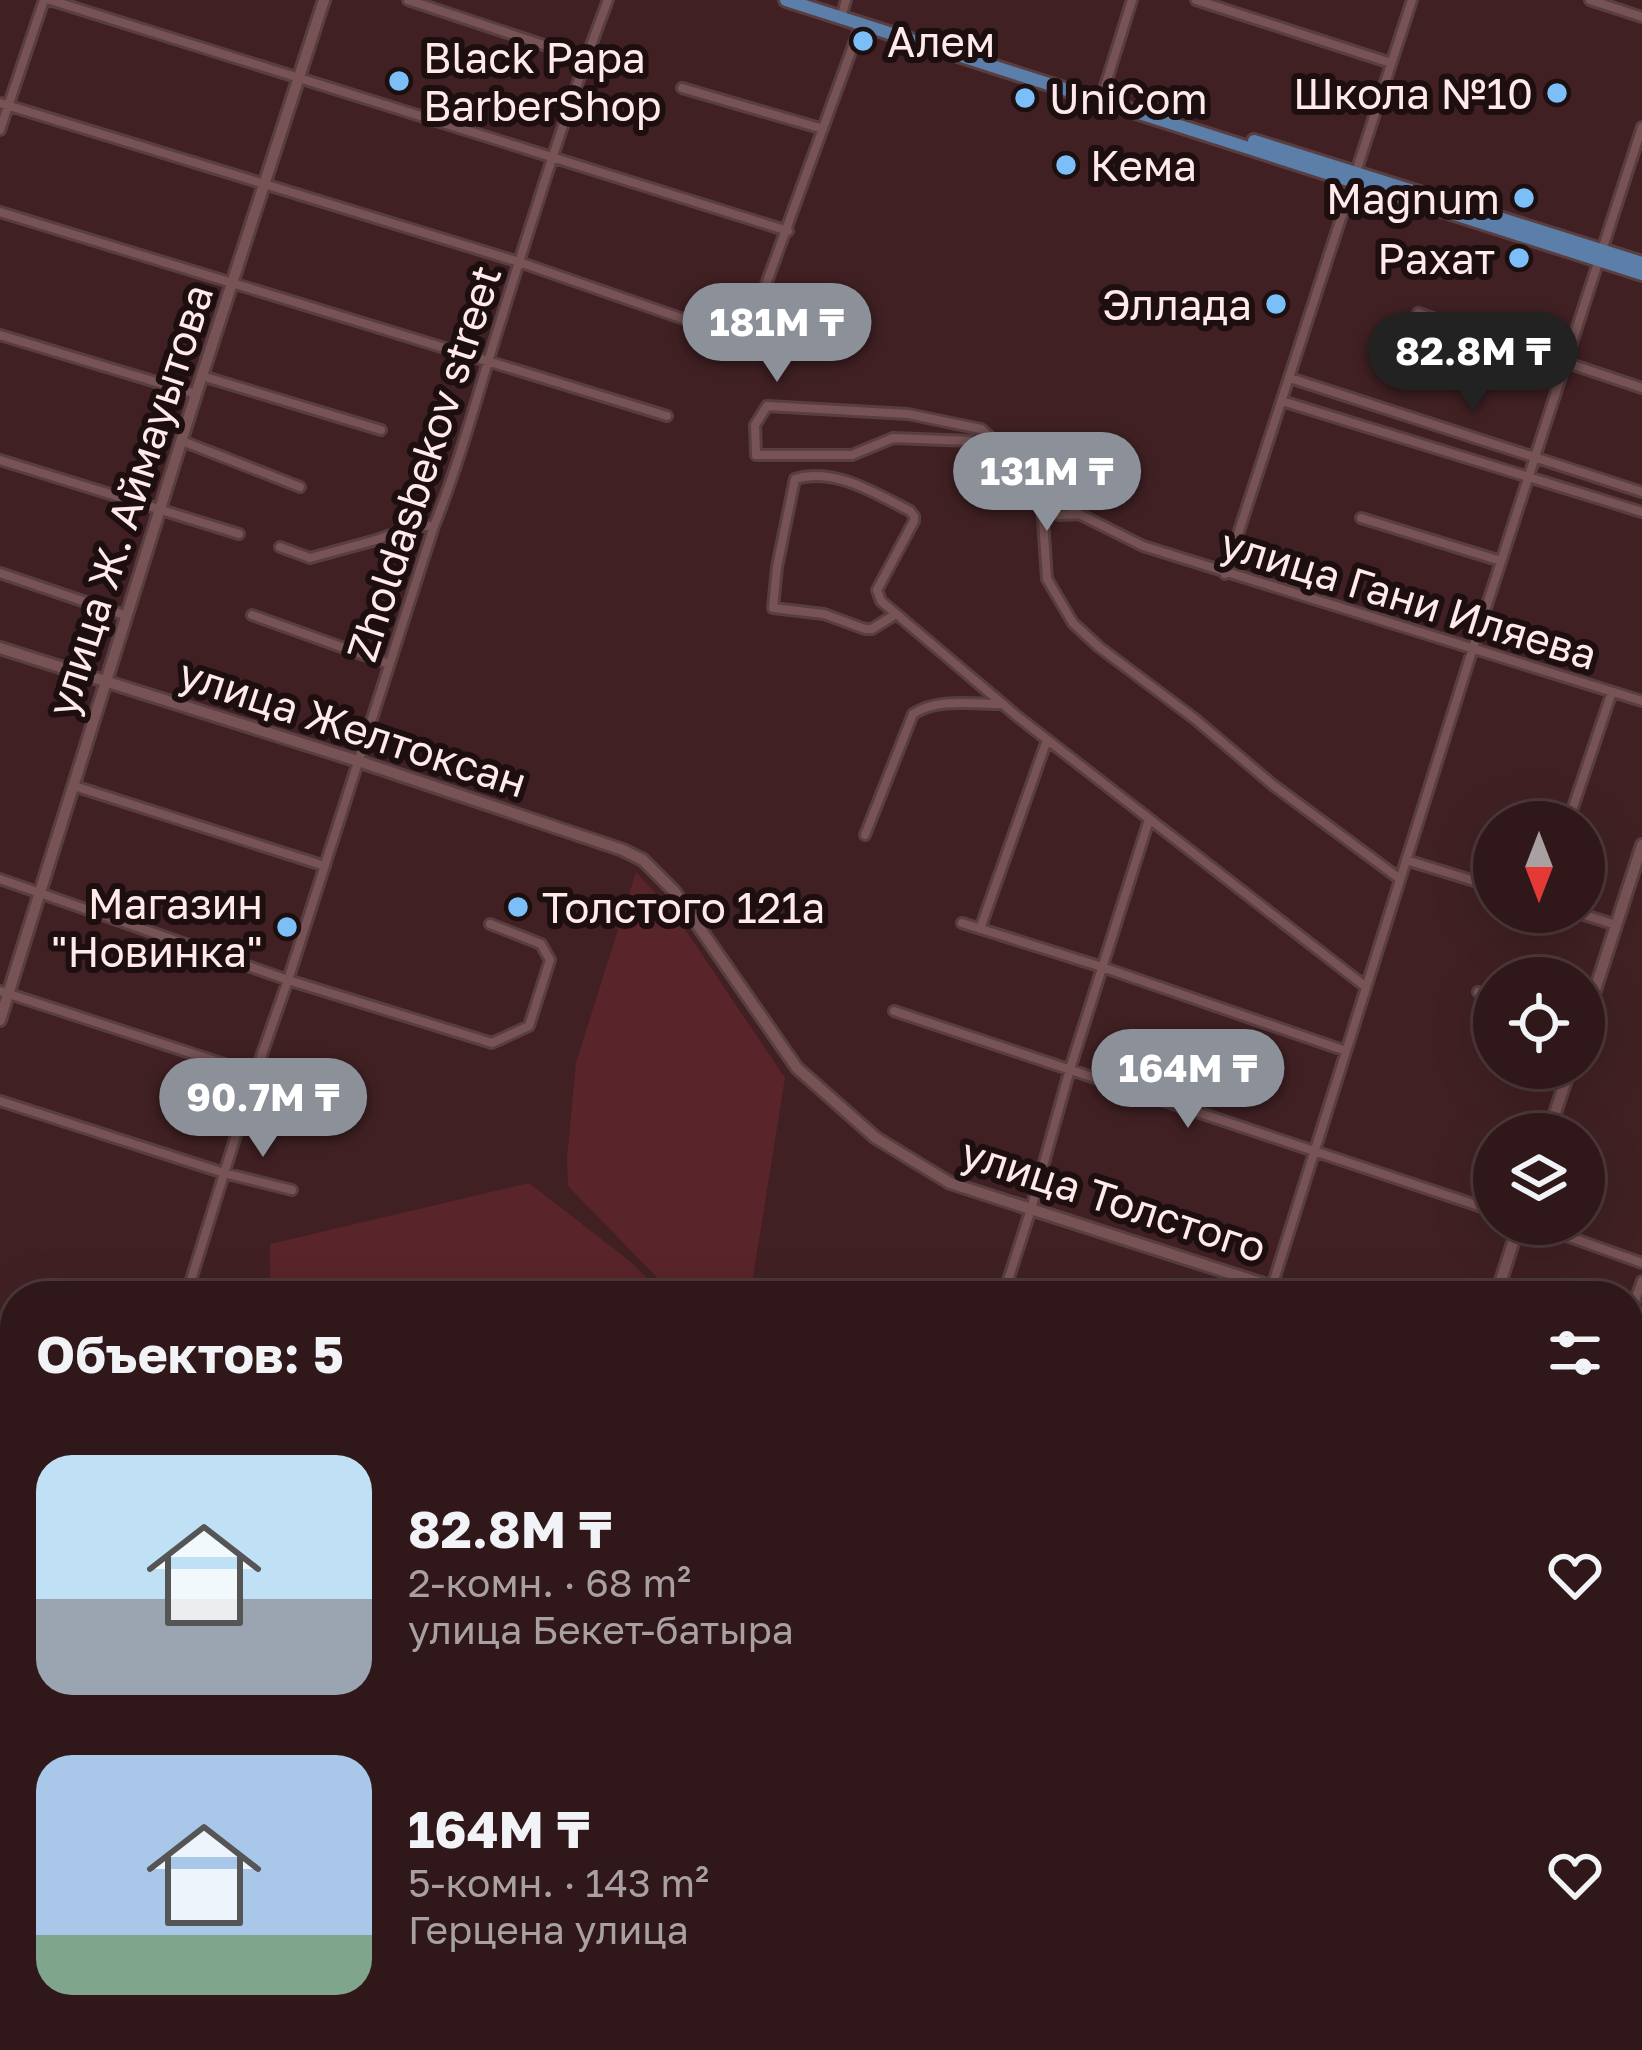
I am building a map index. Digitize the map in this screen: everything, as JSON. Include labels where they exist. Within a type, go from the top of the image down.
[{"type":"main road","points":[[786,0],[843,9],[861,24],[1600,255],[1642,274]]},
{"type":"main road","points":[[811,0],[1102,97]]},
{"type":"main road","points":[[1600,255],[1642,263]]},
{"type":"street","points":[[0,130],[4,105],[47,0],[788,231]]},
{"type":"street","name":"улица Ж. Аймауытова","points":[[0,1020],[4,993],[324,0]]},
{"type":"street","points":[[408,0],[586,59]]},
{"type":"street","name":"Zholdasbekov street","points":[[191,1281],[608,0]]},
{"type":"street","points":[[1102,97],[1132,0]]},
{"type":"street","points":[[1196,0],[1391,63]]},
{"type":"street","points":[[1225,574],[1412,0]]},
{"type":"street","points":[[1590,0],[1642,17]]},
{"type":"street","points":[[4,105],[741,335],[749,331],[788,231],[861,24]]},
{"type":"street","points":[[682,88],[824,129]]},
{"type":"street","points":[[1273,1281],[1642,127]]},
{"type":"street","points":[[0,212],[667,416]]},
{"type":"street","points":[[1418,313],[1642,388]]},
{"type":"street","points":[[0,335],[196,394]]},
{"type":"street","points":[[202,376],[381,430]]},
{"type":"street","points":[[1290,377],[1642,492]]},
{"type":"street","points":[[1282,401],[1642,512]]},
{"type":"street","name":"улица Гани Иляева","points":[[1039,503],[971,440],[893,438],[852,454],[756,454],[755,425],[767,406],[908,414],[981,429],[1078,514],[1144,546],[1642,701]]},
{"type":"street","points":[[182,441],[301,487]]},
{"type":"street","points":[[0,460],[239,534]]},
{"type":"street","points":[[896,614],[865,629],[824,614],[773,608],[795,479],[817,474],[864,488],[914,516],[877,590],[881,601],[1047,740],[1366,987]]},
{"type":"street","points":[[1039,503],[1059,515],[1078,514]]},
{"type":"street","points":[[1039,503],[1047,579],[1073,623],[1273,785],[1400,879]]},
{"type":"street","points":[[1361,518],[1501,561]]},
{"type":"street","points":[[280,547],[310,558],[416,526],[434,526]]},
{"type":"street","points":[[0,573],[127,616]]},
{"type":"street","points":[[252,615],[389,664]]},
{"type":"street","name":"улица Желтоксан","points":[[0,648],[622,850],[656,870],[674,891]]},
{"type":"street","points":[[1575,801],[1612,692]]},
{"type":"street","points":[[865,835],[913,714],[925,706],[1002,704]]},
{"type":"street","points":[[980,929],[1047,740]]},
{"type":"street","points":[[74,786],[325,866]]},
{"type":"street","points":[[1008,1281],[1149,820]]},
{"type":"street","points":[[1605,959],[1642,845]]},
{"type":"street","points":[[1406,860],[1473,881]]},
{"type":"street","points":[[0,879],[288,980],[491,1043],[529,1026],[550,960],[541,944],[490,924]]},
{"type":"street","name":"улица Толстого","points":[[674,891],[797,1068],[876,1138],[950,1183],[1241,1281]]},
{"type":"street","points":[[1605,922],[1616,925]]},
{"type":"street","points":[[962,923],[1346,1051]]},
{"type":"street","points":[[4,993],[255,1074]]},
{"type":"street","points":[[894,1011],[1473,1204]]},
{"type":"street","points":[[0,1101],[292,1190]]},
{"type":"street","points":[[1501,1281],[1512,1245]]},
{"type":"street","points":[[1592,1245],[1642,1263]]},
{"type":"shaded area","points":[[636,872],[674,913],[785,1078],[752,1281],[660,1281],[568,1186],[576,1063]]},
{"type":"shaded area","points":[[529,1183],[649,1281],[270,1281],[270,1244]]},
{"type":"place","name":"Алем","points":[[863,41]]},
{"type":"place","name":"Black Papa BarberShop","points":[[399,81]]},
{"type":"place","name":"Школа №10","points":[[1557,93]]},
{"type":"place","name":"UniCom","points":[[1025,98]]},
{"type":"place","name":"Кема","points":[[1066,165]]},
{"type":"place","name":"Magnum","points":[[1524,198]]},
{"type":"place","name":"Рахат","points":[[1519,258]]},
{"type":"place","name":"Эллада","points":[[1276,304]]},
{"type":"place","name":"Толстого 121а","points":[[518,907]]},
{"type":"place","name":"Магазин \"Новинка\"","points":[[287,927]]}]
